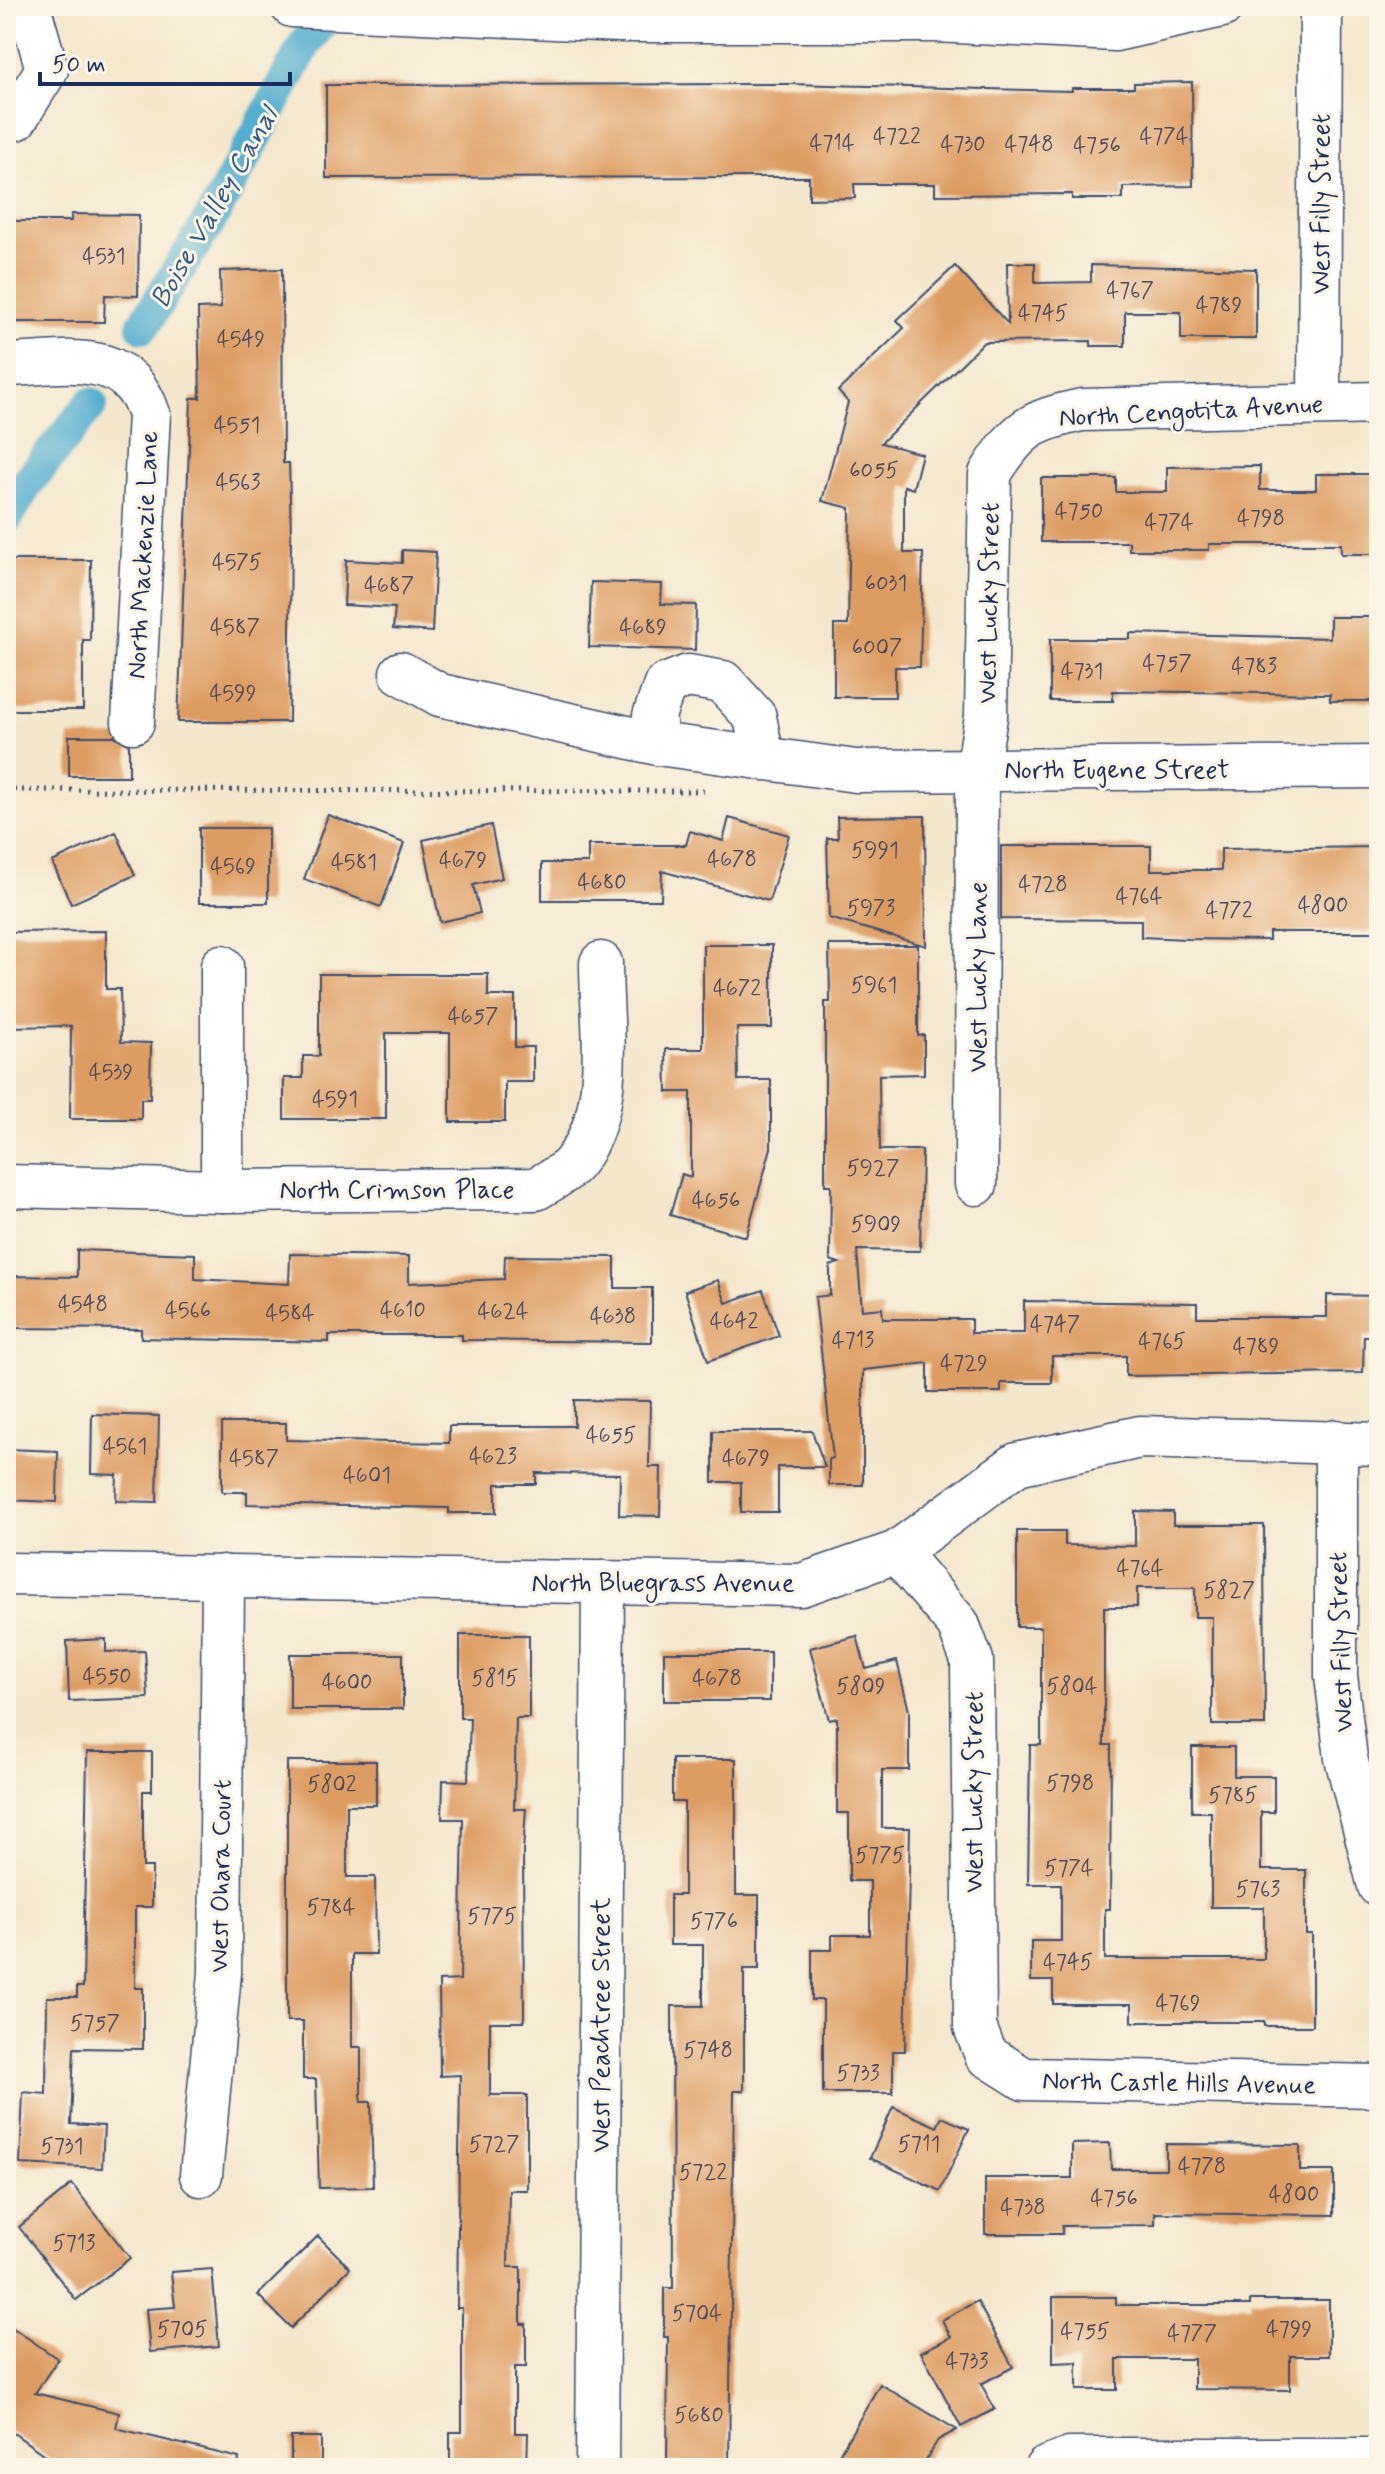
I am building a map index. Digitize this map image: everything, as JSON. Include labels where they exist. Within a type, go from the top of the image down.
[{"type":"street","points":[[6,119],[16,119],[47,69],[29,6]]},
{"type":"street","points":[[292,6],[620,14],[936,14],[1115,30],[1222,6]]},
{"type":"street","name":"West Filly Street","points":[[1319,402],[1321,6]]},
{"type":"street","name":"North Mackenzie Lane","points":[[6,365],[112,367],[129,376],[142,393],[149,414],[133,722]]},
{"type":"street","name":"North Cengotita Avenue","points":[[1010,441],[1042,418],[1082,410],[1319,402],[1379,403]]},
{"type":"street","name":"West Lucky Street","points":[[977,770],[986,717],[990,474],[1010,441]]},
{"type":"street","name":"North Eugene Street","points":[[401,673],[440,695],[658,744],[856,771],[1379,767]]},
{"type":"street","points":[[658,744],[654,716],[665,685],[688,676],[723,682],[755,717],[763,759]]},
{"type":"street","name":"West Lucky Lane","points":[[976,1184],[977,770]]},
{"type":"street","name":"North Crimson Place","points":[[6,1186],[222,1191],[536,1189],[569,1168],[593,1135],[602,1097],[601,963]]},
{"type":"street","points":[[222,966],[222,1191]]},
{"type":"street","name":"North Bluegrass Avenue","points":[[6,1574],[801,1585],[897,1552],[1017,1464],[1140,1437],[1379,1444]]},
{"type":"street","name":"West Filly Street","points":[[1336,1441],[1336,1676],[1346,1758],[1379,1886]]},
{"type":"street","name":"West Lucky Street","points":[[897,1552],[958,1624],[972,1660],[975,2027],[986,2055]]},
{"type":"street","name":"West Ohara Court","points":[[201,2175],[220,1973],[223,1576]]},
{"type":"street","name":"West Peachtree Street","points":[[597,2468],[603,1582]]},
{"type":"street","name":"North Castle Hills Avenue","points":[[986,2055],[1024,2079],[1379,2086]]},
{"type":"street","points":[[1046,2468],[1070,2459],[1379,2459]]},
{"type":"path","points":[[6,790],[718,791]]},
{"type":"building","points":[[1192,82],[1193,186],[1123,187],[1123,199],[1072,199],[1072,194],[935,195],[935,184],[854,184],[855,198],[809,199],[809,177],[326,178],[326,85],[790,84],[1072,91],[1072,88],[1134,88],[1134,83]]},
{"type":"building","points":[[71,214],[139,215],[138,296],[105,295],[104,322],[7,322],[7,221],[71,221]]},
{"type":"building","points":[[1007,263],[1035,263],[1035,283],[1091,282],[1091,265],[1256,269],[1256,339],[1181,339],[1181,312],[1125,312],[1125,346],[1091,346],[1091,341],[984,342],[881,443],[922,454],[913,489],[904,486],[904,553],[923,553],[920,667],[895,667],[895,697],[834,697],[834,625],[848,625],[850,508],[822,501],[848,402],[838,391],[904,328],[897,320],[955,266],[1008,324]]},
{"type":"building","points":[[282,269],[283,463],[289,463],[291,535],[289,722],[178,722],[191,398],[200,398],[198,309],[221,308],[220,271]]},
{"type":"building","points":[[1260,466],[1260,490],[1316,490],[1316,474],[1379,474],[1379,554],[1341,554],[1341,544],[1209,544],[1209,550],[1129,550],[1129,542],[1041,542],[1041,478],[1116,478],[1116,492],[1167,492],[1167,467]]},
{"type":"building","points":[[402,550],[436,552],[432,632],[393,629],[395,608],[344,605],[346,560],[402,563]]},
{"type":"building","points":[[6,560],[91,560],[90,640],[83,640],[83,710],[6,710]]},
{"type":"building","points":[[591,582],[662,584],[661,604],[696,605],[695,650],[589,647]]},
{"type":"building","points":[[1330,617],[1379,617],[1379,701],[1330,701],[1330,694],[1113,691],[1113,701],[1050,701],[1050,639],[1130,639],[1130,633],[1330,638]]},
{"type":"building","points":[[69,736],[114,736],[129,745],[129,776],[69,776]]},
{"type":"building","points":[[328,815],[404,843],[381,907],[304,879]]},
{"type":"building","points":[[925,816],[926,946],[829,918],[827,838],[838,838],[837,817]]},
{"type":"building","points":[[729,818],[789,835],[769,901],[662,871],[661,900],[542,900],[542,863],[588,863],[588,845],[686,845],[690,831],[723,841]]},
{"type":"building","points":[[491,825],[502,878],[473,885],[480,913],[440,922],[423,840]]},
{"type":"building","points":[[199,828],[268,828],[268,903],[199,903]]},
{"type":"building","points":[[116,832],[135,875],[71,904],[52,862]]},
{"type":"building","points":[[1001,846],[1151,846],[1151,870],[1221,870],[1221,849],[1379,847],[1379,932],[1269,932],[1269,940],[1188,939],[1141,937],[1141,920],[1001,919]]},
{"type":"building","points":[[106,931],[106,989],[120,989],[121,1042],[151,1043],[150,1099],[141,1099],[141,1119],[70,1119],[71,1026],[6,1027],[6,932]]},
{"type":"building","points":[[703,945],[772,945],[772,1028],[737,1028],[738,1080],[771,1080],[771,1148],[746,1237],[670,1215],[682,1174],[691,1177],[691,1092],[667,1092],[666,1049],[703,1049]]},
{"type":"building","points":[[829,945],[918,945],[918,1036],[924,1035],[924,1074],[879,1075],[880,1150],[922,1150],[920,1251],[857,1250],[862,1310],[882,1308],[883,1319],[971,1319],[971,1333],[1024,1333],[1024,1301],[1197,1303],[1197,1317],[1327,1317],[1327,1295],[1379,1296],[1379,1336],[1364,1336],[1363,1373],[1126,1376],[1126,1356],[1052,1356],[1052,1383],[1001,1383],[1001,1392],[928,1392],[928,1363],[863,1370],[863,1485],[829,1485],[829,1459],[833,1458],[815,1297],[830,1295],[830,1266],[839,1263],[830,1260],[831,1185],[825,1185],[825,1002],[830,1002]]},
{"type":"building","points":[[319,974],[488,974],[488,996],[515,996],[515,1047],[533,1047],[533,1082],[505,1082],[505,1122],[450,1122],[450,1033],[386,1033],[386,1119],[284,1119],[284,1078],[303,1078],[303,1056],[319,1056]]},
{"type":"building","points":[[77,1250],[195,1254],[195,1279],[289,1284],[290,1254],[409,1256],[409,1283],[504,1279],[505,1256],[615,1257],[615,1288],[652,1288],[652,1342],[462,1340],[462,1335],[329,1335],[329,1342],[141,1338],[141,1329],[6,1328],[6,1276],[77,1277]]},
{"type":"building","points":[[718,1280],[726,1303],[763,1290],[779,1336],[708,1361],[685,1291]]},
{"type":"building","points":[[574,1400],[650,1401],[649,1467],[661,1467],[660,1516],[619,1515],[620,1474],[536,1473],[536,1484],[496,1484],[496,1513],[449,1513],[449,1508],[247,1504],[247,1492],[222,1492],[222,1423],[286,1423],[286,1440],[449,1443],[449,1426],[574,1426]]},
{"type":"building","points":[[92,1414],[159,1416],[157,1502],[116,1501],[117,1475],[91,1474]]},
{"type":"building","points":[[713,1431],[812,1431],[825,1467],[778,1467],[778,1512],[741,1512],[741,1482],[713,1482]]},
{"type":"building","points":[[6,1449],[58,1451],[57,1502],[6,1500]]},
{"type":"building","points":[[1135,1511],[1173,1512],[1173,1525],[1264,1525],[1265,1725],[1212,1725],[1212,1617],[1195,1617],[1195,1588],[1137,1588],[1137,1607],[1104,1607],[1104,1745],[1111,1745],[1110,1909],[1105,1909],[1105,1959],[1264,1959],[1264,1907],[1211,1907],[1211,1812],[1192,1812],[1192,1747],[1234,1747],[1234,1776],[1274,1776],[1274,1812],[1261,1812],[1261,1870],[1306,1870],[1306,1934],[1312,1934],[1312,2026],[1264,2026],[1264,2022],[1132,2022],[1132,2004],[1053,2004],[1053,1981],[1031,1981],[1031,1941],[1061,1941],[1061,1884],[1028,1884],[1030,1745],[1041,1745],[1041,1627],[1017,1627],[1017,1531],[1065,1531],[1065,1545],[1135,1546]]},
{"type":"building","points":[[460,1635],[529,1635],[529,1718],[516,1718],[514,1809],[526,1809],[523,1851],[524,2022],[490,2022],[490,2095],[527,2095],[527,2190],[509,2190],[508,2267],[521,2267],[521,2324],[526,2324],[526,2367],[515,2367],[515,2433],[528,2433],[527,2468],[450,2468],[450,2432],[462,2432],[462,2308],[457,2308],[460,2075],[440,2076],[439,1981],[460,1980],[463,1819],[442,1819],[443,1780],[468,1781],[470,1718],[460,1718]]},
{"type":"building","points":[[857,1636],[866,1669],[897,1661],[909,1711],[909,1770],[882,1770],[882,1828],[910,1828],[905,2051],[893,2051],[893,2093],[823,2093],[823,2000],[812,2000],[812,1950],[832,1950],[832,1935],[870,1935],[870,1881],[849,1881],[849,1813],[837,1813],[837,1718],[829,1720],[810,1648]]},
{"type":"building","points":[[106,1639],[106,1652],[145,1651],[148,1698],[69,1701],[67,1641]]},
{"type":"building","points":[[664,1652],[770,1652],[770,1701],[664,1701]]},
{"type":"building","points":[[290,1654],[403,1654],[403,1709],[290,1709]]},
{"type":"building","points":[[87,1752],[152,1752],[152,1791],[143,1791],[143,1867],[152,1867],[152,1907],[135,1907],[135,1988],[143,1988],[143,2049],[74,2048],[71,2124],[104,2126],[102,2168],[20,2164],[23,2092],[46,2094],[47,1997],[77,1997],[77,1987],[83,1987]]},
{"type":"building","points":[[672,1759],[736,1759],[736,1895],[759,1895],[759,1969],[744,1969],[744,2091],[734,2091],[729,2464],[667,2463],[668,2337],[664,2337],[664,2288],[673,2288],[672,2006],[703,2006],[703,1945],[670,1945],[670,1895],[684,1895],[684,1802],[672,1802]]},
{"type":"building","points":[[287,1761],[376,1761],[376,1805],[347,1805],[347,1877],[375,1877],[376,1954],[352,1954],[352,2047],[361,2047],[361,2102],[371,2102],[373,2187],[319,2188],[316,2079],[303,2079],[303,2021],[287,2021]]},
{"type":"building","points":[[893,2107],[937,2127],[942,2117],[969,2129],[940,2191],[870,2158]]},
{"type":"building","points":[[1110,2143],[1111,2169],[1166,2169],[1166,2144],[1300,2145],[1300,2171],[1334,2171],[1334,2215],[1155,2213],[1155,2225],[1062,2226],[1062,2234],[985,2234],[985,2178],[1072,2178],[1072,2144]]},
{"type":"building","points":[[72,2184],[130,2258],[76,2300],[19,2227]]},
{"type":"building","points":[[318,2236],[350,2268],[291,2328],[258,2295]]},
{"type":"building","points":[[212,2269],[219,2346],[150,2352],[146,2309],[175,2307],[171,2272]]},
{"type":"building","points":[[1053,2297],[1116,2297],[1116,2305],[1250,2305],[1250,2300],[1329,2300],[1329,2356],[1290,2356],[1290,2390],[1194,2389],[1194,2359],[1117,2359],[1117,2390],[1077,2390],[1077,2362],[1053,2363]]},
{"type":"building","points":[[977,2301],[1013,2367],[981,2384],[995,2409],[961,2427],[921,2352],[951,2337],[942,2320]]},
{"type":"building","points":[[6,2323],[58,2359],[35,2393],[119,2413],[116,2428],[239,2458],[238,2468],[63,2468],[9,2430],[6,2434]]},
{"type":"building","points":[[880,2384],[957,2430],[938,2440],[921,2468],[866,2468],[840,2453]]},
{"type":"building","points":[[291,2437],[321,2437],[321,2468],[291,2468]]},
{"type":"waterway","name":"Boise Valley Canal","points":[[143,326],[215,212],[305,44],[334,6]]},
{"type":"waterway","name":"Boise Valley Canal","points":[[6,518],[28,482],[91,404]]}]
